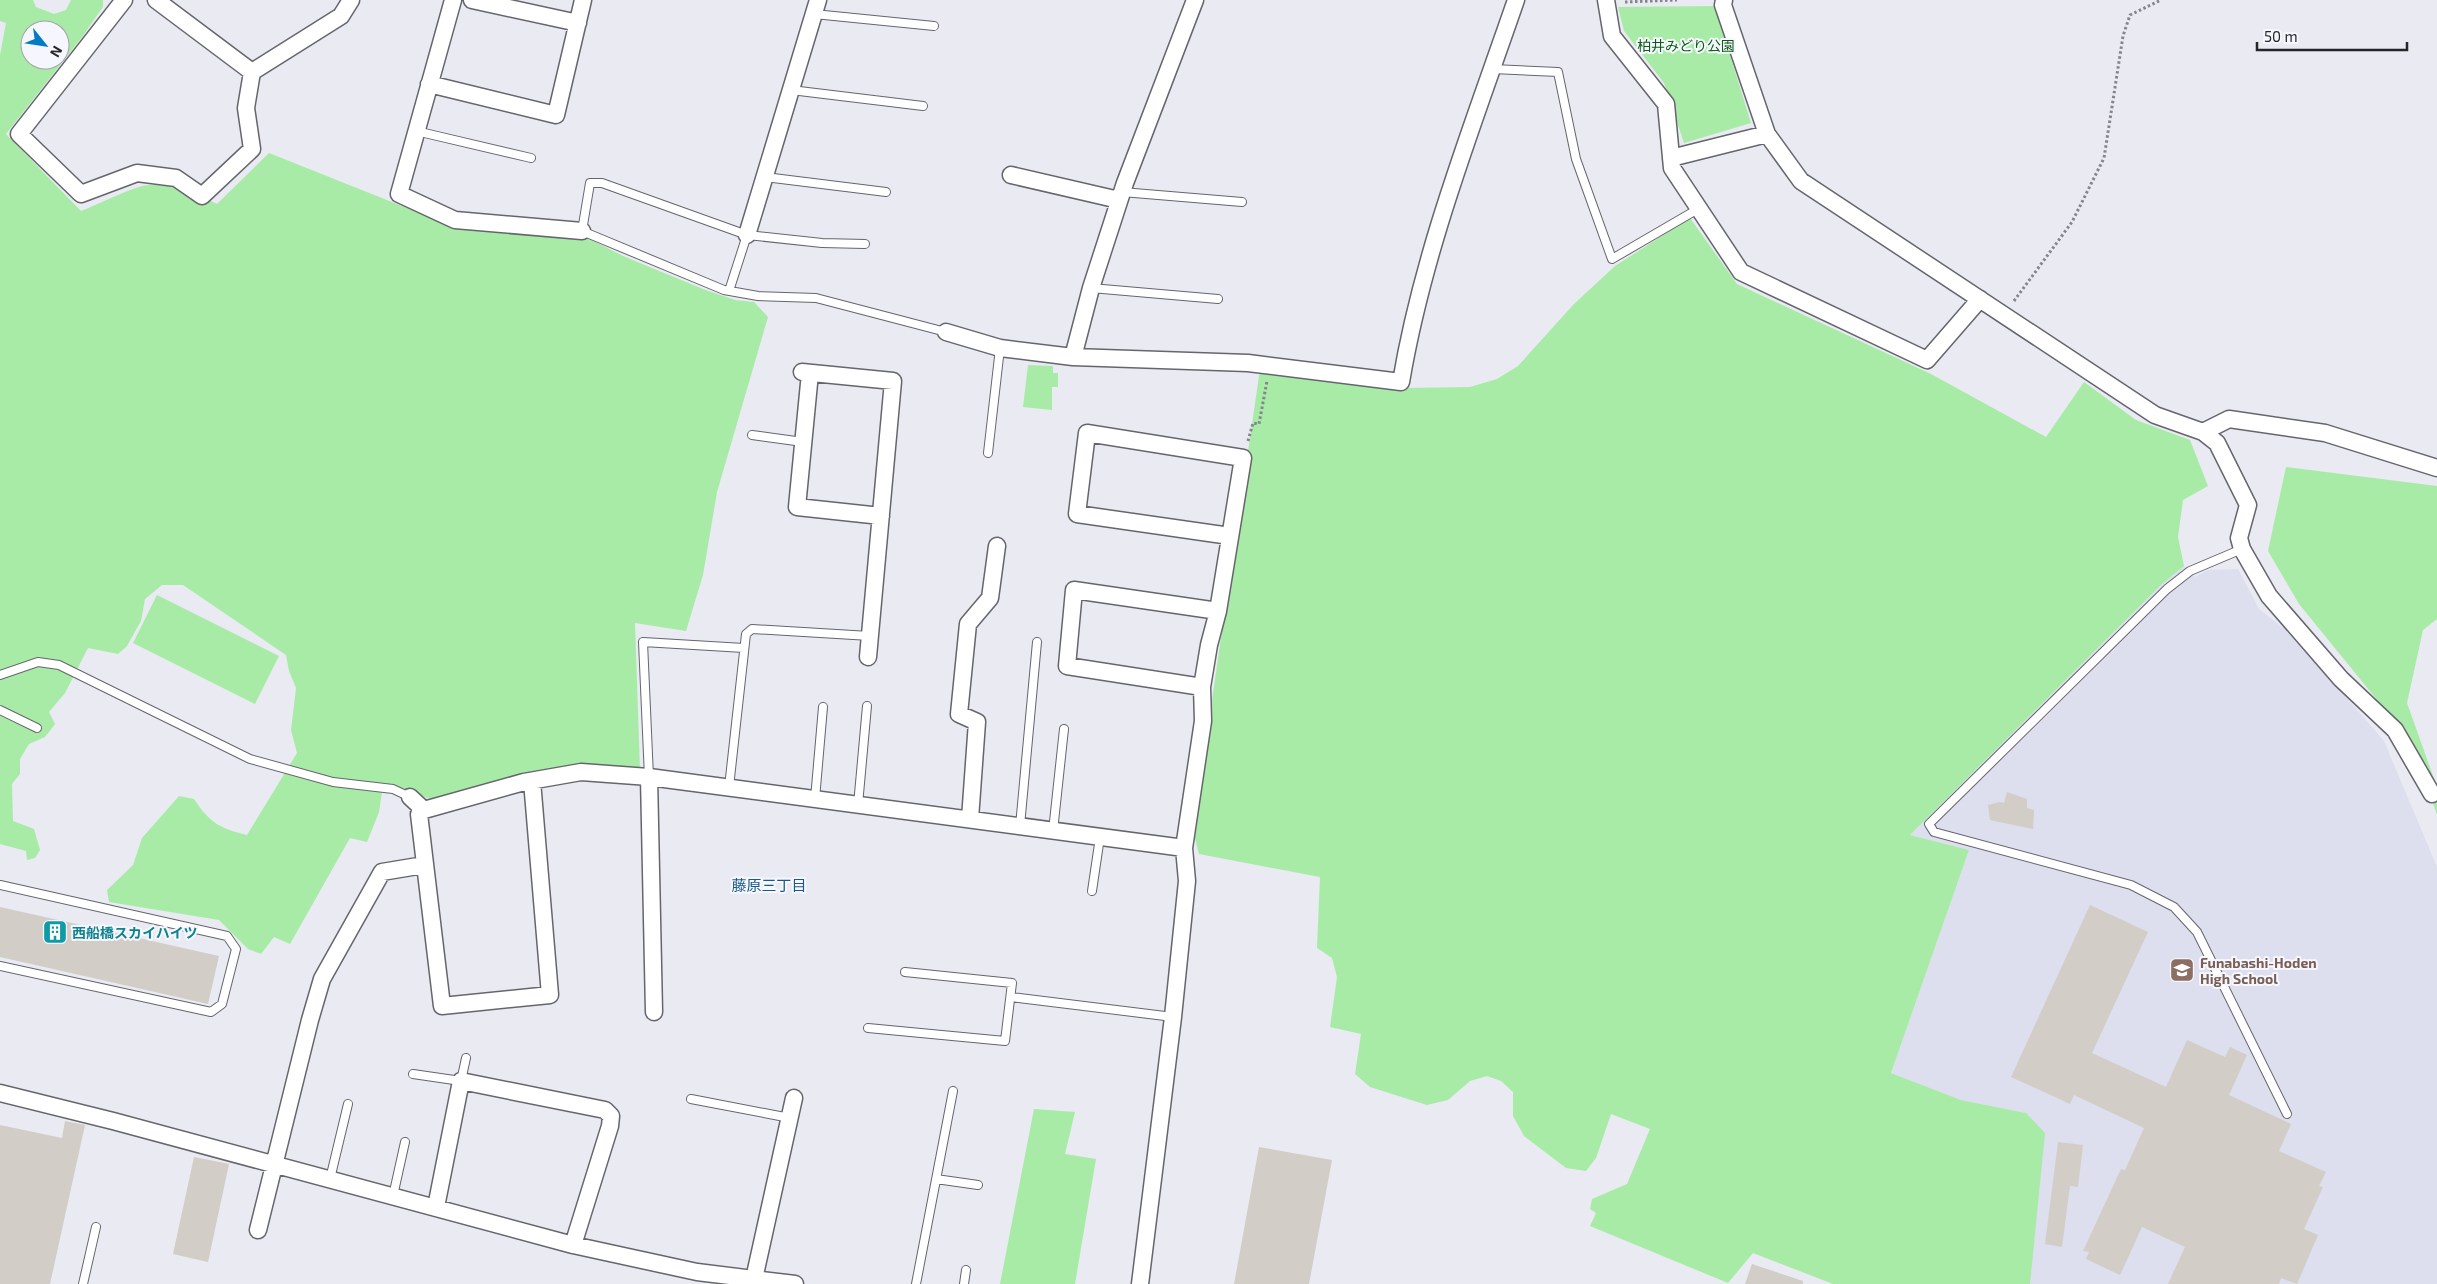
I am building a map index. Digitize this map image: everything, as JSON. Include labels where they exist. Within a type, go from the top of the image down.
[{"type":"street","points":[[124,0],[19,134],[81,194],[137,173],[176,178],[202,196],[252,149],[246,108],[252,72],[341,16],[351,0]]},
{"type":"street","points":[[156,0],[252,72]]},
{"type":"street","points":[[453,0],[399,194],[455,220],[582,230]]},
{"type":"street","points":[[472,0],[578,24]]},
{"type":"street","points":[[429,84],[556,115],[583,0]]},
{"type":"street","points":[[1073,357],[1090,288],[1121,196],[1195,0]]},
{"type":"street","points":[[946,332],[1000,348],[1073,357],[1248,362],[1401,382],[1410,324],[1455,177],[1516,0]]},
{"type":"street","points":[[1724,0],[1723,5],[1766,134],[1801,180],[2155,415],[2202,432],[2217,443],[2248,505],[2239,538],[2242,549],[2269,596],[2341,679],[2395,730],[2432,794]]},
{"type":"street","points":[[1606,1],[1612,36],[1666,104],[1672,168],[1741,272],[1927,360],[1980,299]]},
{"type":"street","points":[[747,235],[816,7]]},
{"type":"street","points":[[1671,158],[1766,134]]},
{"type":"street","points":[[1010,175],[1121,196]]},
{"type":"street","points":[[868,658],[881,516],[893,381],[806,373],[804,442],[798,507],[881,516]]},
{"type":"street","points":[[2202,432],[2229,419],[2325,433],[2437,468]]},
{"type":"street","points":[[1140,1284],[1174,1017],[1187,881],[1184,848],[1203,721],[1202,687],[1209,645],[1218,611],[1243,459],[1087,433],[1077,514],[1230,536]]},
{"type":"street","points":[[970,820],[977,722],[958,714],[968,624],[990,598],[997,546]]},
{"type":"street","points":[[1202,687],[1067,666],[1074,590],[1218,611]]},
{"type":"street","points":[[532,781],[550,995],[442,1006],[419,814],[424,810],[532,781],[581,772],[649,777],[1184,848]]},
{"type":"street","points":[[649,777],[654,1012]]},
{"type":"street","points":[[410,797],[424,810]]},
{"type":"street","points":[[258,1230],[322,979],[382,872],[424,865]]},
{"type":"street","points":[[436,1207],[461,1081],[605,1110],[611,1116],[610,1126],[573,1245]]},
{"type":"street","points":[[0,1093],[113,1121],[274,1166],[436,1207],[573,1245],[727,1280],[754,1279],[795,1284]]},
{"type":"street","points":[[754,1279],[794,1098]]},
{"type":"lane","points":[[816,7],[934,26]]},
{"type":"lane","points":[[1492,69],[1558,72],[1576,159],[1612,258],[1698,209]]},
{"type":"lane","points":[[791,90],[923,106]]},
{"type":"lane","points":[[416,131],[532,158]]},
{"type":"lane","points":[[765,177],[886,192]]},
{"type":"lane","points":[[864,244],[822,243],[747,235],[602,183],[590,183],[582,230],[729,291],[758,296],[816,298],[946,332]]},
{"type":"lane","points":[[1121,196],[1242,202]]},
{"type":"lane","points":[[729,291],[747,235]]},
{"type":"lane","points":[[1090,288],[1218,298]]},
{"type":"lane","points":[[988,454],[1000,348]]},
{"type":"lane","points":[[752,435],[804,442]]},
{"type":"lane","points":[[2242,549],[2190,571],[2167,589],[1929,824],[1934,832],[2131,885],[2174,906],[2197,932],[2287,1114]]},
{"type":"lane","points":[[729,788],[746,634],[752,629],[870,636]]},
{"type":"lane","points":[[649,777],[643,642],[744,648]]},
{"type":"lane","points":[[1020,826],[1037,642]]},
{"type":"lane","points":[[0,675],[38,662],[53,664],[250,759],[332,782],[394,789],[410,797]]},
{"type":"lane","points":[[858,805],[867,706]]},
{"type":"lane","points":[[815,799],[823,707]]},
{"type":"lane","points":[[0,710],[37,728]]},
{"type":"lane","points":[[1052,830],[1064,728]]},
{"type":"lane","points":[[1092,891],[1100,837]]},
{"type":"lane","points":[[0,885],[227,936],[236,949],[222,1004],[211,1012],[0,966]]},
{"type":"lane","points":[[868,1028],[1005,1041],[1012,983],[905,972]]},
{"type":"lane","points":[[1011,997],[1174,1017]]},
{"type":"lane","points":[[413,1074],[461,1081],[466,1058]]},
{"type":"lane","points":[[916,1284],[952,1091]]},
{"type":"lane","points":[[691,1100],[790,1118]]},
{"type":"lane","points":[[330,1180],[348,1104]]},
{"type":"lane","points":[[393,1196],[405,1142]]},
{"type":"lane","points":[[936,1179],[978,1185]]},
{"type":"lane","points":[[84,1284],[96,1227]]},
{"type":"lane","points":[[964,1284],[966,1270]]},
{"type":"path","points":[[1606,1],[1677,0]]},
{"type":"path","points":[[2004,314],[2072,222],[2104,158],[2123,36],[2130,15],[2161,0]]},
{"type":"path","points":[[1243,459],[1253,423],[1259,424],[1270,365]]},
{"type":"shaded area","name":"Funabashi-Hoden High School","points":[[2184,566],[2195,577],[2208,570],[2238,569],[2259,609],[2292,635],[2384,741],[2437,867],[2437,1284],[2030,1284],[2026,1113],[1961,1100],[1891,1073],[1969,850],[1910,835],[2162,584]]},
{"type":"green space","points":[[0,0],[33,0],[36,7],[54,14],[66,10],[71,0],[103,0],[103,7],[70,52],[70,20],[20,20],[20,70],[56,70],[6,134],[81,211],[127,191],[151,185],[181,189],[217,204],[269,153],[427,216],[455,220],[483,231],[578,233],[623,256],[703,289],[735,300],[754,302],[768,317],[717,492],[703,575],[686,631],[635,623],[640,770],[437,802],[408,790],[382,792],[379,812],[367,842],[350,838],[290,944],[274,937],[261,954],[248,949],[219,920],[109,902],[107,890],[133,865],[142,838],[179,796],[194,799],[210,819],[222,827],[247,835],[297,753],[291,730],[296,688],[289,671],[286,655],[183,585],[162,585],[145,599],[141,621],[127,646],[118,654],[88,648],[65,693],[49,712],[55,724],[45,737],[29,744],[20,759],[20,774],[12,784],[13,821],[34,829],[40,850],[35,858],[27,860],[26,851],[0,844],[0,55],[6,23],[0,21]]},
{"type":"green space","name":"柏井みどり公園","points":[[1715,6],[1751,123],[1684,143],[1664,83],[1624,31],[1618,7]]},
{"type":"green space","points":[[1690,218],[1737,284],[1931,374],[2046,437],[2084,382],[2136,420],[2190,440],[2208,486],[2183,500],[2178,537],[2184,566],[2162,584],[1910,835],[1969,850],[1891,1073],[1961,1100],[2026,1113],[2045,1133],[2030,1284],[1833,1284],[1753,1253],[1728,1283],[1590,1226],[1596,1213],[1590,1209],[1592,1199],[1627,1184],[1650,1129],[1611,1114],[1596,1158],[1586,1171],[1566,1168],[1524,1136],[1513,1116],[1513,1092],[1501,1081],[1487,1076],[1470,1081],[1448,1100],[1427,1105],[1370,1087],[1355,1074],[1361,1034],[1330,1027],[1337,977],[1332,958],[1317,948],[1320,877],[1199,854],[1193,831],[1260,369],[1405,388],[1470,387],[1497,379],[1518,366],[1574,304],[1615,266]]},
{"type":"green space","points":[[1028,365],[1053,366],[1053,373],[1058,373],[1058,387],[1052,387],[1052,410],[1023,407]]},
{"type":"green space","points":[[2286,467],[2437,486],[2437,619],[2423,630],[2407,703],[2437,787],[2437,815],[2413,744],[2299,604],[2268,551]]},
{"type":"green space","points":[[157,595],[279,656],[255,704],[133,643]]},
{"type":"green space","points":[[1034,1109],[1075,1112],[1065,1154],[1096,1159],[1075,1284],[1000,1284]]},
{"type":"building","points":[[2007,792],[2027,799],[2027,808],[2034,810],[2033,829],[1990,820],[1988,805],[2004,803]]},
{"type":"building","points":[[2090,905],[2148,932],[2092,1053],[2166,1087],[2187,1040],[2225,1057],[2230,1047],[2247,1055],[2229,1095],[2291,1124],[2279,1151],[2326,1172],[2319,1186],[2323,1187],[2304,1229],[2318,1235],[2297,1284],[2281,1278],[2279,1284],[2168,1284],[2185,1247],[2142,1227],[2120,1275],[2086,1259],[2089,1252],[2083,1251],[2121,1169],[2125,1170],[2144,1128],[2074,1095],[2070,1104],[2011,1077]]},
{"type":"building","name":"西船橋スカイハイツ","points":[[0,907],[219,956],[208,1004],[0,957]]},
{"type":"building","points":[[65,1121],[85,1125],[50,1284],[0,1284],[0,1125],[62,1138]]},
{"type":"building","points":[[2058,1142],[2083,1145],[2078,1187],[2070,1186],[2062,1247],[2045,1244]]},
{"type":"building","points":[[1259,1147],[1332,1160],[1309,1284],[1234,1284]]},
{"type":"building","points":[[194,1157],[229,1164],[208,1262],[173,1254]]},
{"type":"building","points":[[1752,1264],[1803,1281],[1803,1284],[1745,1284]]},
{"type":"place","name":"西船橋スカイハイツ","points":[[55,932]]},
{"type":"place","name":"Funabashi-Hoden High School","points":[[2182,970]]},
{"type":"district","name":"藤原三丁目","points":[[769,885]]}]
